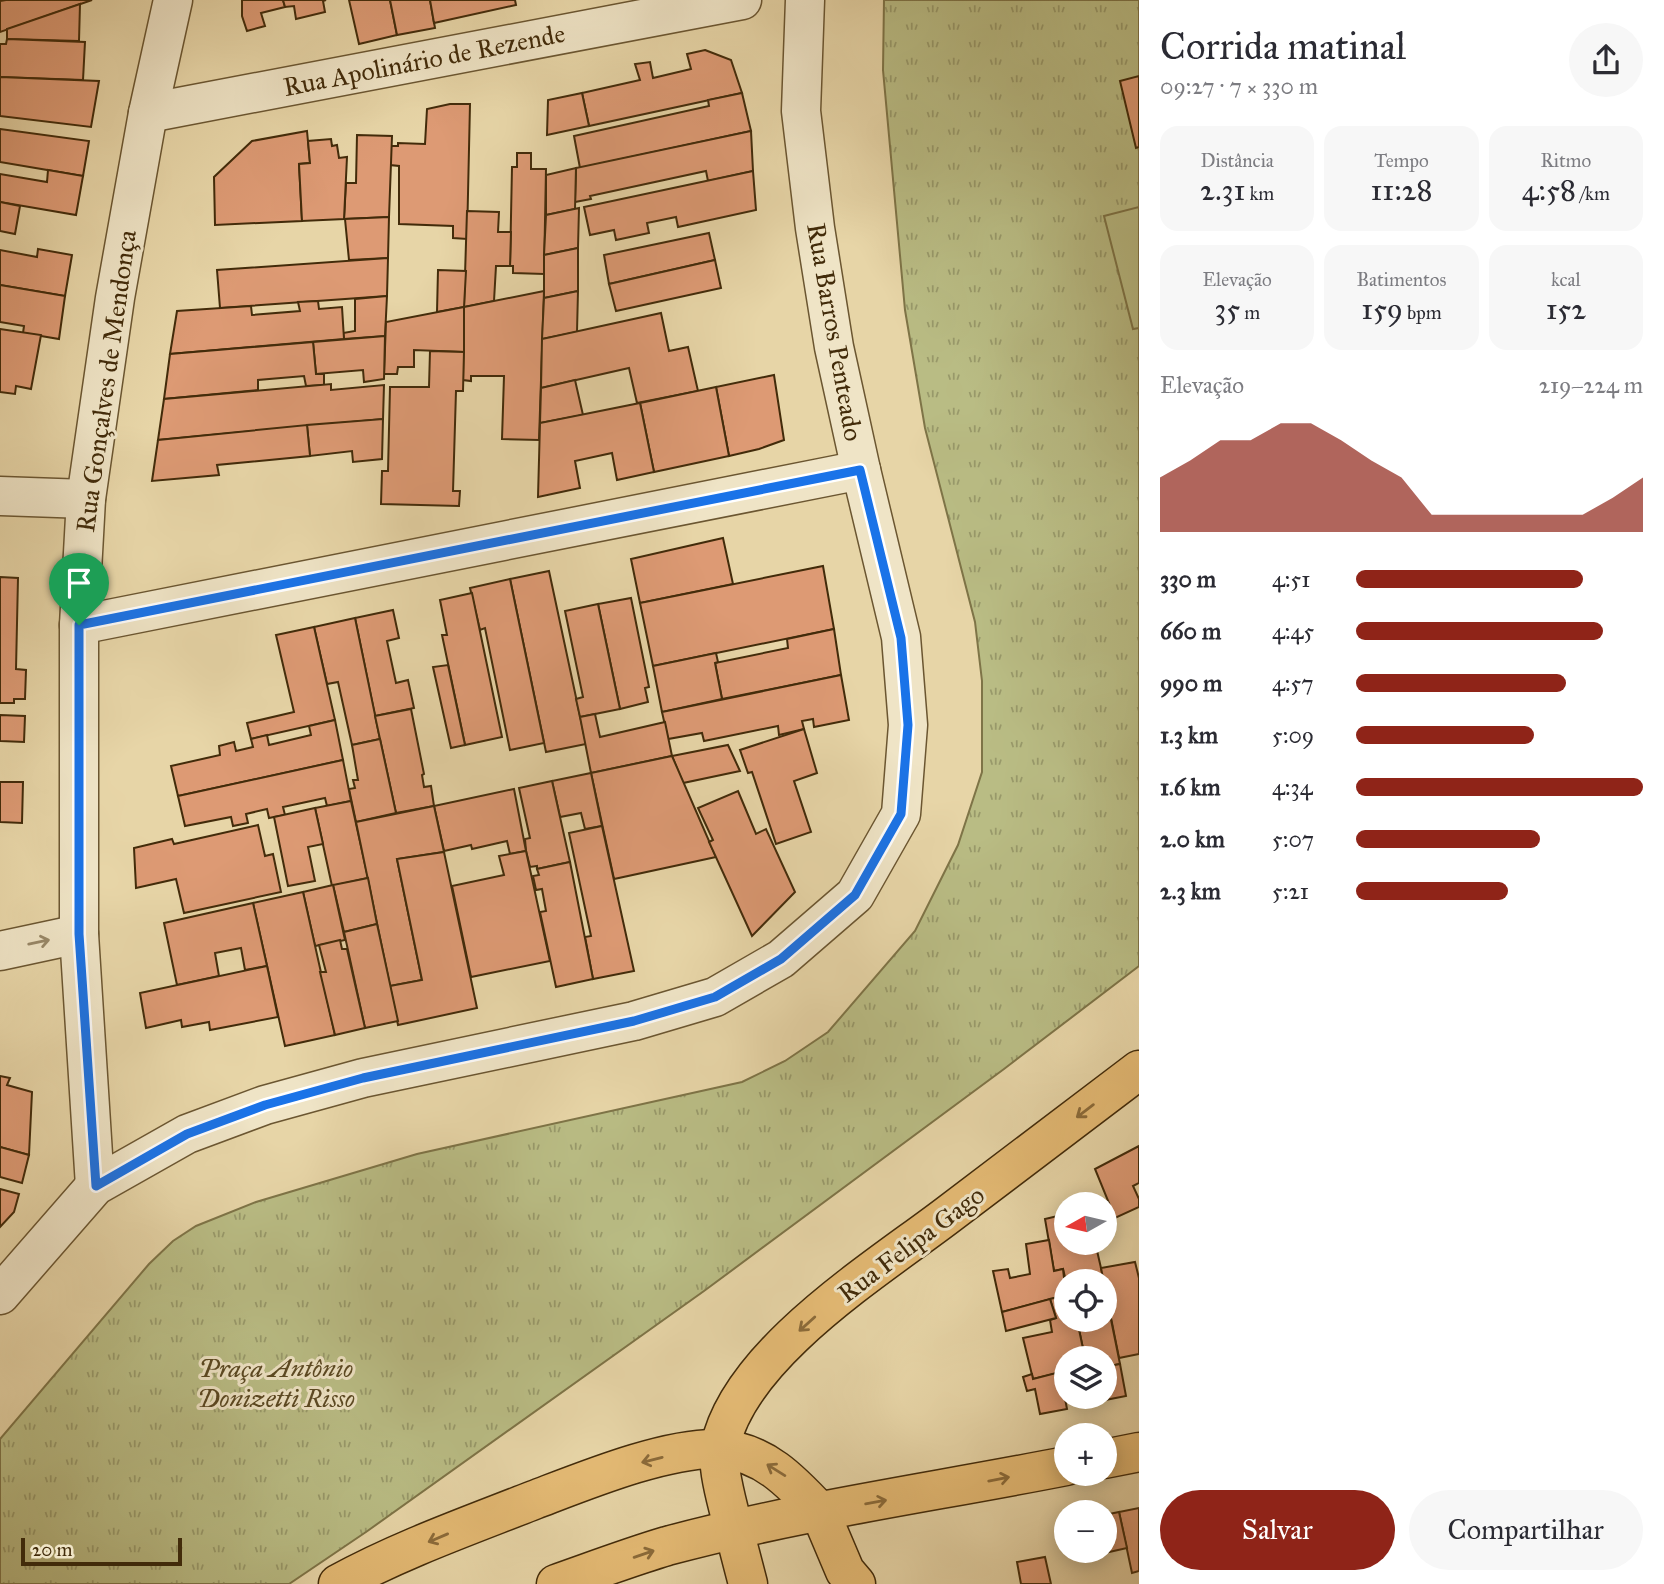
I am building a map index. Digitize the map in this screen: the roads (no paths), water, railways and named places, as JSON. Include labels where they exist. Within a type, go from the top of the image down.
[{"type":"main road","name":"Rua Felipa Gago","points":[[719,1449],[734,1408],[752,1381],[782,1346],[814,1317],[1139,1070]]},
{"type":"main road","points":[[719,1449],[723,1481],[748,1584]]},
{"type":"main road","points":[[338,1584],[456,1530],[629,1466],[682,1453],[719,1449],[754,1457],[789,1479],[820,1512],[845,1571],[856,1584]]},
{"type":"main road","points":[[1117,1456],[1139,1452]]},
{"type":"main road","points":[[556,1584],[666,1547],[734,1530],[1054,1468]]},
{"type":"street","name":"Rua Gonçalves de Mendonça","points":[[96,1186],[79,934],[79,625],[86,499],[115,298],[148,113],[173,0]]},
{"type":"street","name":"Rua Apolinário de Rezende","points":[[148,113],[742,0]]},
{"type":"street","name":"Rua Barros Penteado","points":[[0,1295],[96,1186],[187,1134],[265,1105],[363,1078],[634,1021],[715,997],[781,959],[855,895],[901,814],[908,725],[901,638],[860,470],[834,347],[813,215],[801,111],[805,0]]},
{"type":"street","points":[[79,625],[860,470]]},
{"type":"street","points":[[0,496],[86,499]]},
{"type":"street","points":[[0,951],[79,934]]},
{"type":"park label","name":"Praça Antônio Donizetti Risso","points":[[276,1383]]}]
